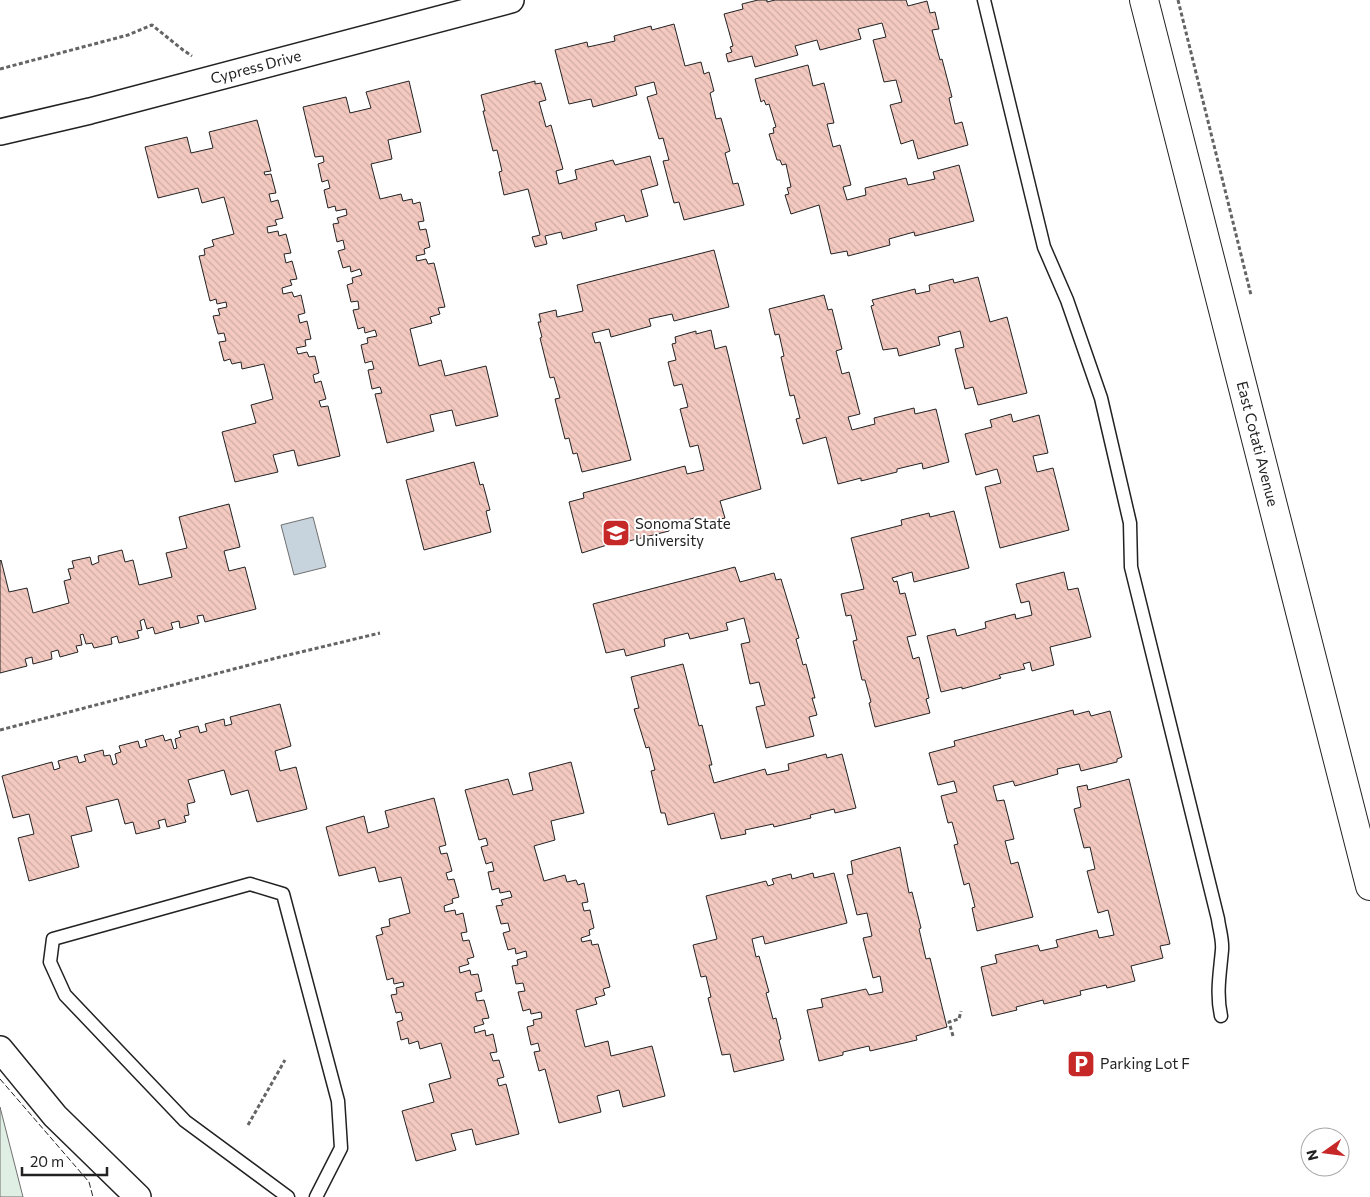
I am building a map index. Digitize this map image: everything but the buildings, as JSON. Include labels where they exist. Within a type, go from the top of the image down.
[{"type":"main road","name":"East Cotati Avenue","points":[[1144,0],[1370,886]]},
{"type":"street","name":"Cypress Drive","points":[[0,132],[510,0]]},
{"type":"street","points":[[0,1049],[55,1116],[138,1197]]},
{"type":"lane","points":[[984,0],[1044,247],[1067,300],[1101,398],[1124,496],[1130,523],[1131,567],[1218,918],[1222,947],[1218,980],[1218,1002],[1221,1016]]},
{"type":"lane","points":[[288,1197],[185,1121],[65,995],[50,962],[53,939],[250,884],[283,894],[338,1101],[341,1148],[316,1197]]},
{"type":"path","points":[[0,69],[128,35],[152,25],[183,50],[225,75]]},
{"type":"path","points":[[0,730],[380,633]]},
{"type":"path","points":[[952,1036],[949,1022],[958,1019],[961,1011]]},
{"type":"path","points":[[248,1125],[285,1060]]},
{"type":"green space","points":[[0,1107],[23,1197],[0,1197]]},
{"type":"shaded area","points":[[313,517],[326,567],[294,575],[281,525]]},
{"type":"fence","points":[[0,1079],[89,1182],[93,1197]]},
{"type":"place","name":"Sonoma State University","points":[[616,533]]},
{"type":"place","name":"Parking Lot F","points":[[1081,1064]]}]
